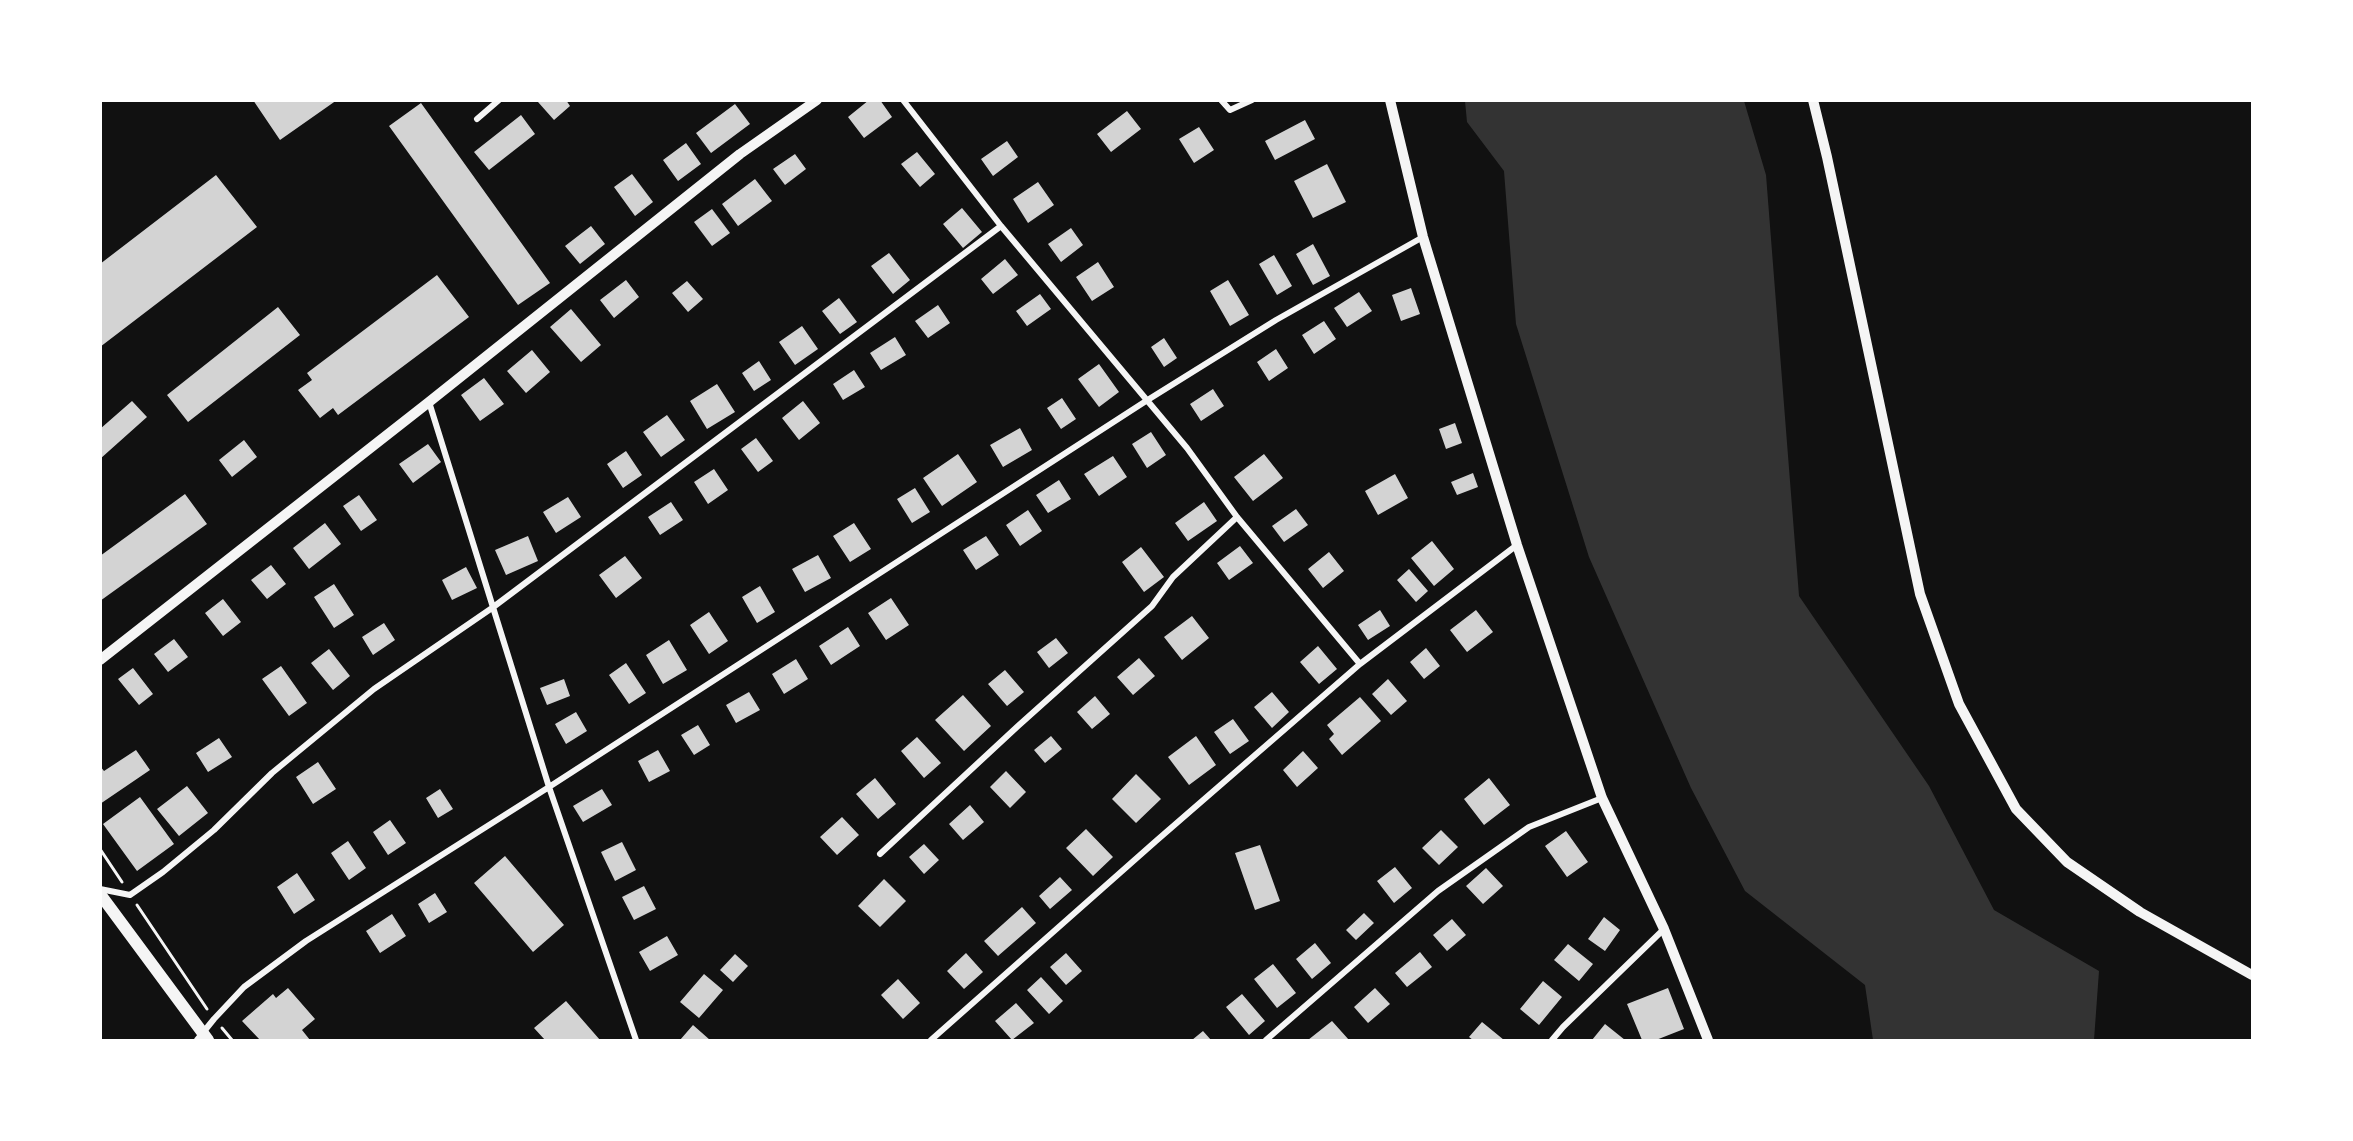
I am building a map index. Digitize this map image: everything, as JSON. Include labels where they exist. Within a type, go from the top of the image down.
[{"type":"main road","points":[[100,894],[202,1038]]},
{"type":"street","points":[[477,119],[499,100]]},
{"type":"street","points":[[100,660],[429,402],[740,153],[817,100]]},
{"type":"street","points":[[903,100],[1001,226],[1187,448],[1237,518],[1360,664]]},
{"type":"street","points":[[1221,100],[1230,110],[1252,100]]},
{"type":"street","points":[[1390,100],[1423,237],[1516,545],[1602,798],[1664,929],[1708,1041]]},
{"type":"street","points":[[1812,100],[1827,157],[1920,594],[1959,704],[2016,809],[2067,862],[2140,912],[2253,975]]},
{"type":"street","points":[[100,889],[130,895],[163,872],[214,830],[272,773],[374,689],[492,608],[1001,226]]},
{"type":"street","points":[[202,1038],[214,1019],[244,987],[306,941],[549,787],[1146,401],[1276,320],[1423,237]]},
{"type":"street","points":[[429,402],[549,787],[636,1041]]},
{"type":"street","points":[[880,854],[1152,606],[1173,577],[1237,518]]},
{"type":"street","points":[[931,1041],[1360,664],[1516,545]]},
{"type":"street","points":[[1266,1041],[1438,891],[1529,827],[1602,798]]},
{"type":"street","points":[[1552,1041],[1563,1027],[1664,929]]},
{"type":"path","points":[[100,849],[214,1019],[232,1041]]},
{"type":"shaded area","points":[[1465,101],[1744,101],[1766,175],[1799,596],[1929,786],[1994,910],[2099,971],[2094,1040],[1873,1040],[1865,985],[1745,891],[1691,788],[1589,557],[1516,324],[1504,171],[1467,122]]},
{"type":"building","points":[[253,100],[337,100],[280,140]]},
{"type":"building","points":[[539,100],[566,100],[570,106],[554,120],[538,102]]},
{"type":"building","points":[[869,100],[880,100],[892,117],[864,138],[848,117]]},
{"type":"building","points":[[421,103],[550,283],[518,305],[389,126]]},
{"type":"building","points":[[735,104],[750,124],[711,153],[696,133]]},
{"type":"building","points":[[1127,111],[1141,129],[1111,152],[1097,134]]},
{"type":"building","points":[[521,115],[535,134],[489,170],[474,152]]},
{"type":"building","points":[[1305,120],[1315,139],[1275,160],[1265,141]]},
{"type":"building","points":[[1199,127],[1214,150],[1194,163],[1179,139]]},
{"type":"building","points":[[1007,141],[1018,157],[993,176],[981,159]]},
{"type":"building","points":[[686,143],[701,164],[678,181],[663,160]]},
{"type":"building","points":[[917,152],[935,174],[920,187],[901,164]]},
{"type":"building","points":[[795,154],[806,169],[785,185],[773,169]]},
{"type":"building","points":[[1327,164],[1346,202],[1313,218],[1294,181]]},
{"type":"building","points":[[632,174],[653,202],[635,216],[614,187]]},
{"type":"building","points":[[216,175],[257,227],[100,347],[100,264]]},
{"type":"building","points":[[755,179],[772,201],[738,226],[722,204]]},
{"type":"building","points":[[1038,182],[1054,205],[1028,223],[1013,199]]},
{"type":"building","points":[[962,208],[982,232],[963,248],[943,224]]},
{"type":"building","points":[[712,209],[730,233],[712,246],[694,222]]},
{"type":"building","points":[[591,226],[605,244],[580,264],[565,246]]},
{"type":"building","points":[[1071,228],[1083,245],[1061,262],[1048,244]]},
{"type":"building","points":[[1313,244],[1330,276],[1313,285],[1296,254]]},
{"type":"building","points":[[889,253],[910,280],[893,294],[871,266]]},
{"type":"building","points":[[1274,255],[1292,286],[1277,295],[1259,264]]},
{"type":"building","points":[[1005,259],[1018,275],[993,294],[981,279]]},
{"type":"building","points":[[1098,262],[1114,287],[1092,301],[1076,277]]},
{"type":"building","points":[[437,275],[469,317],[338,415],[333,408],[320,418],[298,390],[312,380],[307,373]]},
{"type":"building","points":[[626,280],[639,297],[614,318],[600,300]]},
{"type":"building","points":[[1228,280],[1249,315],[1230,326],[1210,291]]},
{"type":"building","points":[[687,281],[703,299],[688,312],[672,293]]},
{"type":"building","points":[[1411,288],[1420,314],[1401,321],[1392,295]]},
{"type":"building","points":[[1359,292],[1372,311],[1347,327],[1334,308]]},
{"type":"building","points":[[1040,294],[1051,309],[1027,326],[1016,311]]},
{"type":"building","points":[[839,298],[857,322],[840,334],[822,311]]},
{"type":"building","points":[[938,305],[950,323],[928,338],[915,321]]},
{"type":"building","points":[[278,307],[300,335],[188,422],[167,395]]},
{"type":"building","points":[[571,309],[601,345],[581,362],[550,327]]},
{"type":"building","points":[[1324,321],[1336,339],[1314,354],[1302,335]]},
{"type":"building","points":[[802,326],[818,349],[795,365],[779,342]]},
{"type":"building","points":[[895,337],[906,355],[881,370],[870,353]]},
{"type":"building","points":[[1164,338],[1177,358],[1164,367],[1151,347]]},
{"type":"building","points":[[1276,349],[1288,368],[1269,381],[1257,362]]},
{"type":"building","points":[[532,350],[550,372],[526,393],[507,371]]},
{"type":"building","points":[[759,361],[771,380],[754,391],[742,373]]},
{"type":"building","points":[[1099,364],[1119,392],[1099,407],[1078,379]]},
{"type":"building","points":[[854,370],[865,387],[843,400],[833,384]]},
{"type":"building","points":[[484,378],[504,404],[480,421],[461,395]]},
{"type":"building","points":[[717,384],[735,412],[707,429],[690,401]]},
{"type":"building","points":[[1213,389],[1224,406],[1201,421],[1190,404]]},
{"type":"building","points":[[1062,398],[1076,419],[1061,429],[1047,408]]},
{"type":"building","points":[[132,401],[147,417],[100,459],[100,429]]},
{"type":"building","points":[[803,401],[820,423],[799,440],[782,418]]},
{"type":"building","points":[[667,415],[685,440],[661,457],[643,432]]},
{"type":"building","points":[[1455,423],[1462,443],[1446,449],[1439,429]]},
{"type":"building","points":[[1020,428],[1032,450],[1003,467],[990,445]]},
{"type":"building","points":[[1151,432],[1166,455],[1147,468],[1132,444]]},
{"type":"building","points":[[756,438],[773,461],[758,472],[741,449]]},
{"type":"building","points":[[244,440],[257,457],[232,477],[219,460]]},
{"type":"building","points":[[428,444],[441,462],[413,483],[399,464]]},
{"type":"building","points":[[626,451],[642,475],[623,488],[607,464]]},
{"type":"building","points":[[958,454],[977,482],[942,506],[923,478]]},
{"type":"building","points":[[1264,454],[1283,478],[1253,501],[1234,477]]},
{"type":"building","points":[[1113,456],[1127,477],[1099,496],[1084,474]]},
{"type":"building","points":[[714,469],[728,490],[708,504],[694,482]]},
{"type":"building","points":[[1473,473],[1478,487],[1457,495],[1451,482]]},
{"type":"building","points":[[1395,474],[1408,498],[1378,515],[1365,491]]},
{"type":"building","points":[[1059,480],[1071,499],[1048,513],[1036,495]]},
{"type":"building","points":[[915,488],[930,512],[912,523],[897,499]]},
{"type":"building","points":[[185,494],[207,524],[100,601],[100,556]]},
{"type":"building","points":[[359,495],[377,520],[361,531],[343,506]]},
{"type":"building","points":[[568,497],[581,517],[556,533],[543,512]]},
{"type":"building","points":[[671,502],[683,520],[660,535],[648,517]]},
{"type":"building","points":[[1204,502],[1217,521],[1188,541],[1175,523]]},
{"type":"building","points":[[1296,509],[1308,525],[1284,542],[1272,526]]},
{"type":"building","points":[[1028,510],[1042,531],[1020,546],[1006,525]]},
{"type":"building","points":[[325,523],[341,544],[309,569],[293,548]]},
{"type":"building","points":[[854,523],[871,549],[850,562],[833,536]]},
{"type":"building","points":[[528,536],[538,561],[506,575],[495,550]]},
{"type":"building","points":[[986,536],[999,555],[976,570],[963,550]]},
{"type":"building","points":[[1432,541],[1454,569],[1434,586],[1411,558]]},
{"type":"building","points":[[1240,546],[1253,563],[1229,580],[1217,563]]},
{"type":"building","points":[[1141,547],[1164,577],[1144,592],[1122,562]]},
{"type":"building","points":[[1329,552],[1344,571],[1323,588],[1308,569]]},
{"type":"building","points":[[818,555],[831,578],[805,592],[792,569]]},
{"type":"building","points":[[625,556],[642,578],[616,598],[599,575]]},
{"type":"building","points":[[271,565],[286,584],[267,599],[251,580]]},
{"type":"building","points":[[466,567],[477,588],[452,600],[442,580]]},
{"type":"building","points":[[1409,569],[1428,591],[1416,602],[1397,580]]},
{"type":"building","points":[[334,584],[354,615],[334,628],[314,597]]},
{"type":"building","points":[[760,586],[775,612],[757,623],[742,597]]},
{"type":"building","points":[[891,598],[909,625],[886,640],[868,613]]},
{"type":"building","points":[[223,599],[241,622],[223,636],[205,613]]},
{"type":"building","points":[[1380,610],[1390,626],[1368,640],[1358,625]]},
{"type":"building","points":[[1476,610],[1493,632],[1467,652],[1450,630]]},
{"type":"building","points":[[709,612],[728,641],[709,654],[690,625]]},
{"type":"building","points":[[1192,616],[1209,638],[1182,660],[1164,637]]},
{"type":"building","points":[[384,623],[395,640],[373,655],[362,637]]},
{"type":"building","points":[[848,627],[860,646],[831,665],[819,646]]},
{"type":"building","points":[[1056,638],[1068,653],[1049,668],[1037,652]]},
{"type":"building","points":[[174,639],[188,657],[168,672],[154,654]]},
{"type":"building","points":[[669,640],[687,670],[663,684],[646,655]]},
{"type":"building","points":[[1318,646],[1337,669],[1319,684],[1300,662]]},
{"type":"building","points":[[1426,648],[1440,666],[1424,679],[1410,662]]},
{"type":"building","points":[[329,649],[350,676],[333,690],[311,663]]},
{"type":"building","points":[[1139,658],[1155,676],[1133,695],[1117,677]]},
{"type":"building","points":[[796,659],[808,679],[784,694],[772,674]]},
{"type":"building","points":[[626,663],[646,693],[629,704],[609,675]]},
{"type":"building","points":[[281,666],[307,703],[289,716],[262,679]]},
{"type":"building","points":[[133,668],[153,694],[139,705],[118,679]]},
{"type":"building","points":[[1005,670],[1024,692],[1007,706],[988,684]]},
{"type":"building","points":[[564,679],[570,696],[547,705],[540,688]]},
{"type":"building","points":[[1388,679],[1407,701],[1391,715],[1372,694]]},
{"type":"building","points":[[749,692],[760,710],[736,723],[726,705]]},
{"type":"building","points":[[1272,692],[1289,712],[1272,728],[1254,707]]},
{"type":"building","points":[[963,695],[991,726],[964,751],[935,720]]},
{"type":"building","points":[[1095,696],[1110,714],[1092,729],[1077,712]]},
{"type":"building","points":[[1360,697],[1381,721],[1342,755],[1329,739],[1334,734],[1327,725]]},
{"type":"building","points":[[576,712],[587,731],[566,744],[555,724]]},
{"type":"building","points":[[1233,719],[1249,741],[1230,754],[1214,732]]},
{"type":"building","points":[[698,725],[710,745],[694,755],[681,735]]},
{"type":"building","points":[[1051,736],[1062,749],[1045,763],[1034,750]]},
{"type":"building","points":[[1196,736],[1216,765],[1189,785],[1168,757]]},
{"type":"building","points":[[917,737],[941,763],[924,778],[901,751]]},
{"type":"building","points":[[219,738],[232,757],[208,772],[196,753]]},
{"type":"building","points":[[136,750],[150,770],[100,804],[100,766],[104,771]]},
{"type":"building","points":[[658,750],[670,771],[649,782],[638,761]]},
{"type":"building","points":[[1303,751],[1318,768],[1297,787],[1283,770]]},
{"type":"building","points":[[318,762],[336,789],[313,804],[296,777]]},
{"type":"building","points":[[1006,771],[1026,792],[1010,808],[990,787]]},
{"type":"building","points":[[1136,774],[1161,799],[1136,823],[1112,799]]},
{"type":"building","points":[[875,778],[896,804],[878,819],[856,794]]},
{"type":"building","points":[[1489,778],[1510,805],[1484,825],[1464,799]]},
{"type":"building","points":[[187,786],[208,813],[179,836],[157,809]]},
{"type":"building","points":[[440,789],[453,809],[438,818],[426,798]]},
{"type":"building","points":[[602,789],[612,805],[583,822],[573,806]]},
{"type":"building","points":[[140,797],[174,844],[137,871],[103,824]]},
{"type":"building","points":[[970,805],[984,822],[963,840],[949,824]]},
{"type":"building","points":[[842,817],[859,835],[837,855],[820,837]]},
{"type":"building","points":[[390,820],[406,843],[388,855],[373,832]]},
{"type":"building","points":[[1086,829],[1113,857],[1093,876],[1066,848]]},
{"type":"building","points":[[1441,830],[1458,847],[1439,865],[1422,848]]},
{"type":"building","points":[[1566,831],[1588,862],[1567,877],[1545,846]]},
{"type":"building","points":[[348,841],[366,868],[349,880],[331,853]]},
{"type":"building","points":[[622,842],[636,870],[615,881],[601,852]]},
{"type":"building","points":[[924,844],[939,860],[924,874],[909,857]]},
{"type":"building","points":[[1260,845],[1280,901],[1255,910],[1235,853]]},
{"type":"building","points":[[505,856],[564,925],[533,952],[474,883]]},
{"type":"building","points":[[1395,867],[1412,888],[1394,903],[1377,881]]},
{"type":"building","points":[[1486,868],[1503,886],[1483,904],[1466,886]]},
{"type":"building","points":[[297,873],[315,900],[294,914],[277,887]]},
{"type":"building","points":[[1060,877],[1072,890],[1050,909],[1039,896]]},
{"type":"building","points":[[884,879],[906,901],[880,927],[858,906]]},
{"type":"building","points":[[644,886],[656,909],[634,920],[622,897]]},
{"type":"building","points":[[435,893],[447,912],[429,923],[418,904]]},
{"type":"building","points":[[1022,907],[1036,923],[998,956],[984,941]]},
{"type":"building","points":[[1364,913],[1374,923],[1356,940],[1346,930]]},
{"type":"building","points":[[392,914],[406,936],[380,953],[366,931]]},
{"type":"building","points":[[1604,917],[1620,930],[1605,951],[1588,939]]},
{"type":"building","points":[[1452,919],[1466,935],[1447,951],[1433,935]]},
{"type":"building","points":[[667,936],[678,955],[650,971],[639,952]]},
{"type":"building","points":[[1315,943],[1331,963],[1312,979],[1296,959]]},
{"type":"building","points":[[1568,944],[1593,964],[1579,981],[1554,960]]},
{"type":"building","points":[[1420,952],[1432,967],[1407,987],[1395,973]]},
{"type":"building","points":[[966,953],[983,972],[964,989],[947,971]]},
{"type":"building","points":[[1066,953],[1082,971],[1066,985],[1050,967]]},
{"type":"building","points":[[735,954],[748,966],[733,982],[720,970]]},
{"type":"building","points":[[1273,964],[1296,993],[1277,1008],[1254,979]]},
{"type":"building","points":[[704,974],[723,990],[699,1018],[680,1002]]},
{"type":"building","points":[[1041,977],[1063,1001],[1049,1014],[1027,990]]},
{"type":"building","points":[[898,979],[920,1003],[903,1019],[881,995]]},
{"type":"building","points":[[1543,981],[1562,997],[1539,1025],[1520,1009]]},
{"type":"building","points":[[288,988],[315,1019],[302,1030],[310,1040],[260,1040],[242,1021],[273,994],[276,998]]},
{"type":"building","points":[[1375,988],[1390,1004],[1368,1023],[1354,1007]]},
{"type":"building","points":[[1668,988],[1684,1029],[1656,1040],[1642,1040],[1627,1004]]},
{"type":"building","points":[[1242,994],[1265,1021],[1249,1035],[1226,1007]]},
{"type":"building","points":[[566,1001],[600,1040],[545,1040],[534,1028]]},
{"type":"building","points":[[1016,1003],[1034,1023],[1012,1040],[995,1021]]},
{"type":"building","points":[[1332,1021],[1349,1040],[1308,1040]]},
{"type":"building","points":[[1482,1022],[1504,1040],[1473,1040],[1469,1037]]},
{"type":"building","points":[[1605,1024],[1625,1040],[1592,1040]]},
{"type":"building","points":[[693,1025],[710,1040],[680,1040]]},
{"type":"building","points":[[1203,1031],[1211,1040],[1192,1040]]}]
